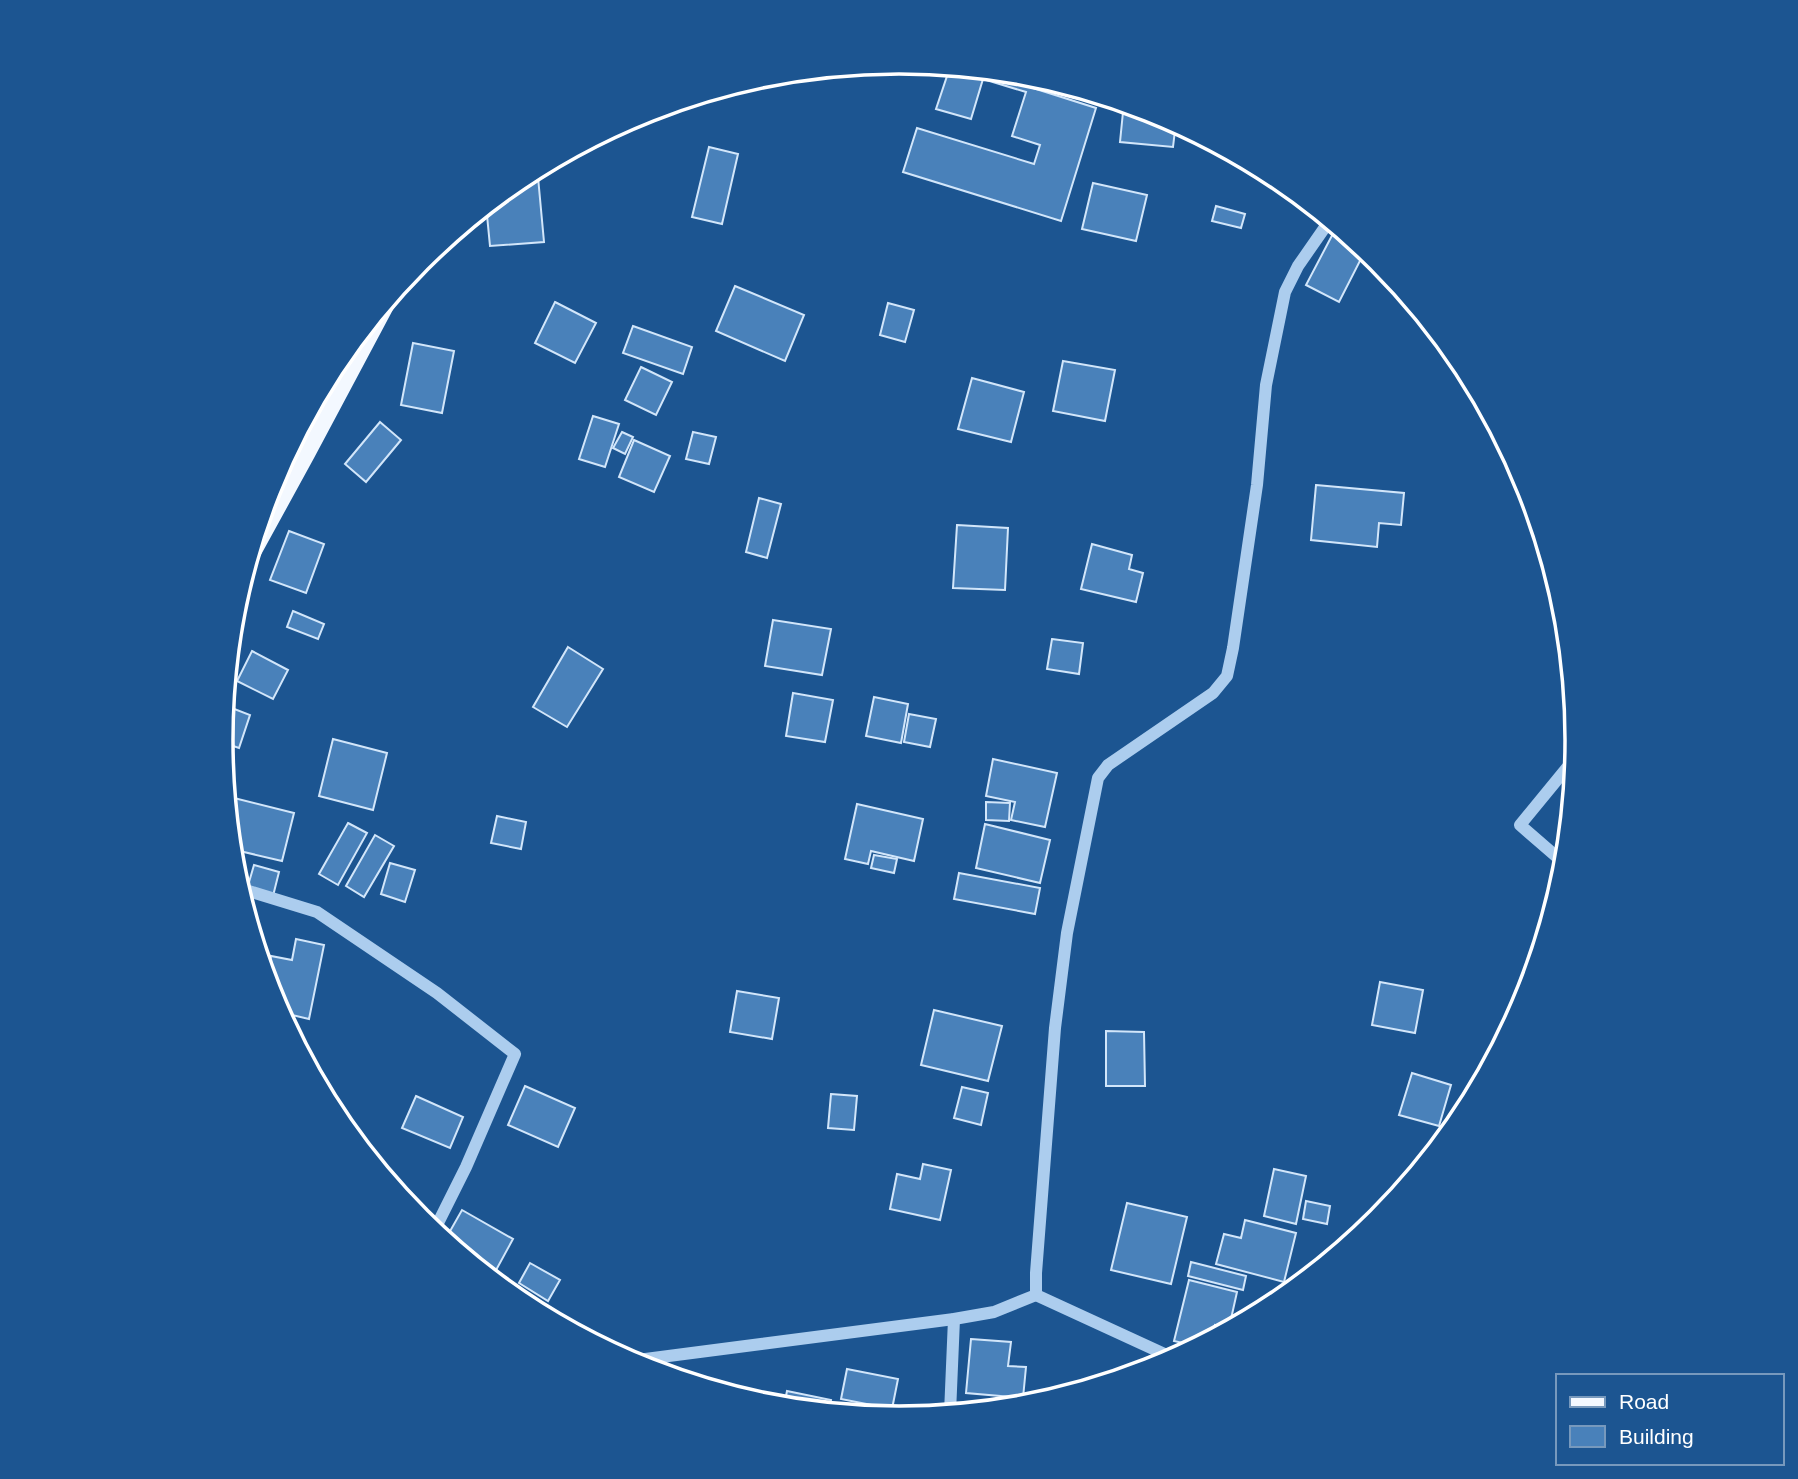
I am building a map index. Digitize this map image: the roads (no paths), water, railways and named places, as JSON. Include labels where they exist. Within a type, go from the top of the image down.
[{"type":"main road","points":[[270,519],[364,343]]},
{"type":"street","points":[[1036,1295],[1035,1273],[1055,1028],[1068,933],[1098,778],[1108,765],[1213,693],[1227,676],[1257,485],[1266,385],[1285,292],[1298,266],[1325,228]]},
{"type":"street","points":[[1554,855],[1520,825],[1564,771]]},
{"type":"street","points":[[251,892],[317,912],[437,993],[515,1054],[467,1167],[439,1220]]},
{"type":"street","points":[[652,1358],[954,1319],[994,1312],[1036,1295],[1160,1352]]},
{"type":"street","points":[[950,1403],[954,1319]]}]
